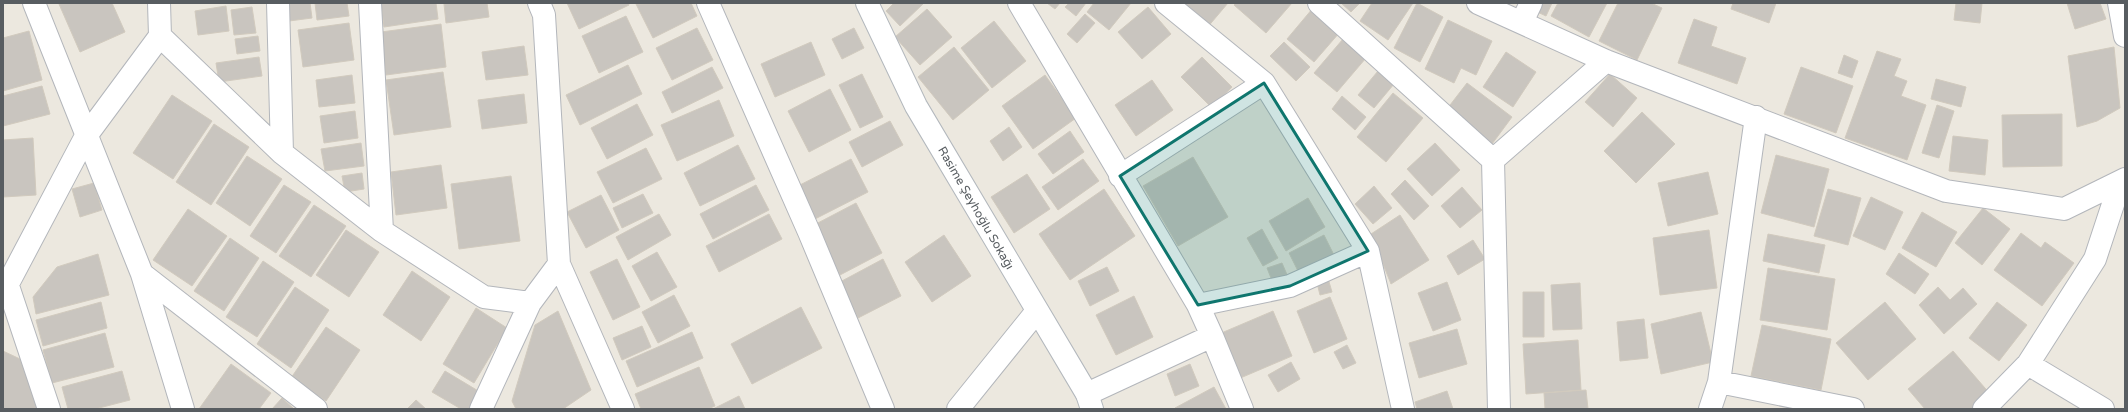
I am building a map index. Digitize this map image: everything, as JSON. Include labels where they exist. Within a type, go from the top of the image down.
[{"type":"street","points":[[34,3],[142,274],[183,409]]},
{"type":"street","points":[[49,409],[6,290],[86,136],[160,36],[159,3]]},
{"type":"street","points":[[278,3],[282,153]]},
{"type":"street","points":[[370,3],[382,231]]},
{"type":"street","points":[[539,3],[544,15],[559,264],[623,409]]},
{"type":"street","points":[[708,3],[809,232],[883,409]]},
{"type":"street","name":"Rasime Şeyhoğlu Sokağı","points":[[867,3],[916,106],[1090,402]]},
{"type":"street","points":[[1019,3],[1120,176],[1198,305],[1242,409]]},
{"type":"street","points":[[1166,3],[1264,83],[1368,251],[1403,409]]},
{"type":"street","points":[[1319,3],[1493,160],[1499,409]]},
{"type":"street","points":[[1478,3],[1527,13],[1606,61],[1756,117],[1946,191],[2064,209],[2124,179]]},
{"type":"street","points":[[2119,3],[2125,36]]},
{"type":"street","points":[[160,36],[282,153],[382,231],[484,297],[530,303]]},
{"type":"street","points":[[1493,160],[1606,61]]},
{"type":"street","points":[[1120,176],[1264,83]]},
{"type":"street","points":[[1710,409],[1719,382],[1756,117]]},
{"type":"street","points":[[1984,409],[2028,364],[2095,259],[2124,179]]},
{"type":"street","points":[[1198,305],[1290,286],[1368,251]]},
{"type":"street","points":[[481,409],[530,303],[559,264]]},
{"type":"street","points":[[142,274],[316,409]]},
{"type":"street","points":[[958,409],[1037,312]]},
{"type":"street","points":[[1090,402],[1212,336]]},
{"type":"street","points":[[2028,364],[2103,409]]},
{"type":"street","points":[[1719,382],[1852,409]]},
{"type":"highlighted area","points":[[1264,83],[1368,251],[1290,286],[1198,305],[1120,176]]},
{"type":"building","points":[[112,3],[125,32],[80,52],[59,4]]},
{"type":"building","points":[[310,3],[312,18],[289,21],[287,4]]},
{"type":"building","points":[[315,3],[347,3],[349,16],[317,20]]},
{"type":"building","points":[[381,3],[436,3],[438,19],[384,27]]},
{"type":"building","points":[[487,3],[489,17],[446,23],[444,4]]},
{"type":"building","points":[[567,3],[628,3],[629,5],[579,29]]},
{"type":"building","points":[[691,3],[697,16],[653,38],[636,4]]},
{"type":"building","points":[[894,3],[924,3],[900,26],[886,11]]},
{"type":"building","points":[[1047,3],[1060,3],[1055,9]]},
{"type":"building","points":[[1069,3],[1086,3],[1076,16],[1065,7]]},
{"type":"building","points":[[1094,3],[1131,3],[1109,30],[1087,12]]},
{"type":"building","points":[[1176,3],[1228,3],[1206,29]]},
{"type":"building","points":[[1236,3],[1292,3],[1266,33],[1234,5]]},
{"type":"building","points":[[1341,3],[1360,3],[1351,12]]},
{"type":"building","points":[[1372,3],[1413,3],[1388,40],[1360,21]]},
{"type":"building","points":[[1417,3],[1443,17],[1420,62],[1394,48]]},
{"type":"building","points":[[1534,3],[1552,3],[1546,16],[1531,9]]},
{"type":"building","points":[[1558,3],[1607,3],[1589,37],[1551,16]]},
{"type":"building","points":[[1618,3],[1651,3],[1662,8],[1637,60],[1599,41]]},
{"type":"building","points":[[1733,3],[1776,3],[1769,23],[1731,9]]},
{"type":"building","points":[[1956,3],[1982,3],[1980,23],[1954,20]]},
{"type":"building","points":[[2067,3],[2100,3],[2106,19],[2075,29]]},
{"type":"building","points":[[226,6],[229,31],[198,35],[195,11]]},
{"type":"building","points":[[252,7],[256,33],[234,35],[231,10]]},
{"type":"building","points":[[1148,7],[1171,34],[1142,59],[1118,32]]},
{"type":"building","points":[[1313,8],[1340,32],[1314,62],[1287,39]]},
{"type":"building","points":[[927,9],[952,37],[920,65],[895,37]]},
{"type":"building","points":[[1085,14],[1095,23],[1077,43],[1067,34]]},
{"type":"building","points":[[626,16],[643,52],[599,73],[582,36]]},
{"type":"building","points":[[1694,19],[1717,27],[1711,46],[1746,58],[1737,84],[1678,63]]},
{"type":"building","points":[[1448,20],[1492,41],[1476,75],[1461,68],[1454,83],[1425,69]]},
{"type":"building","points":[[994,21],[1026,61],[992,88],[961,48]]},
{"type":"building","points":[[349,23],[354,60],[303,67],[298,30]]},
{"type":"building","points":[[441,24],[446,67],[386,75],[381,32]]},
{"type":"building","points":[[697,28],[713,60],[672,80],[656,48]]},
{"type":"building","points":[[854,28],[864,48],[842,59],[832,39]]},
{"type":"building","points":[[29,31],[42,80],[3,91],[3,38]]},
{"type":"building","points":[[258,36],[260,51],[237,54],[235,39]]},
{"type":"building","points":[[1343,39],[1366,58],[1337,92],[1314,73]]},
{"type":"building","points":[[811,42],[825,75],[775,97],[761,64]]},
{"type":"building","points":[[1284,42],[1310,67],[1296,81],[1270,56]]},
{"type":"building","points":[[524,46],[528,75],[486,80],[482,52]]},
{"type":"building","points":[[954,47],[989,90],[953,120],[918,77]]},
{"type":"building","points":[[2114,47],[2120,108],[2097,121],[2077,127],[2068,56]]},
{"type":"building","points":[[1877,51],[1901,59],[1894,76],[1907,81],[1901,96],[1926,105],[1907,160],[1845,138]]},
{"type":"building","points":[[1506,52],[1536,72],[1513,107],[1483,87]]},
{"type":"building","points":[[1844,55],[1858,61],[1852,78],[1838,73]]},
{"type":"building","points":[[259,57],[262,76],[219,82],[216,63]]},
{"type":"building","points":[[1202,57],[1232,87],[1212,108],[1181,77]]},
{"type":"building","points":[[628,65],[642,94],[580,125],[566,95]]},
{"type":"building","points":[[712,67],[723,88],[672,113],[662,92]]},
{"type":"building","points":[[1801,67],[1853,86],[1836,133],[1784,114]]},
{"type":"building","points":[[1378,71],[1394,84],[1374,108],[1358,95]]},
{"type":"building","points":[[443,72],[451,127],[394,135],[386,80]]},
{"type":"building","points":[[862,74],[883,117],[860,128],[839,85]]},
{"type":"building","points":[[1610,74],[1637,98],[1613,127],[1585,102]]},
{"type":"building","points":[[352,75],[355,103],[319,107],[316,80]]},
{"type":"building","points":[[1045,75],[1076,118],[1033,149],[1002,106]]},
{"type":"building","points":[[1936,79],[1966,87],[1961,107],[1931,99]]},
{"type":"building","points":[[1152,80],[1173,110],[1136,136],[1115,105]]},
{"type":"building","points":[[1467,83],[1512,117],[1492,144],[1447,109]]},
{"type":"building","points":[[42,86],[50,114],[3,126],[3,96]]},
{"type":"building","points":[[830,89],[851,130],[809,152],[788,111]]},
{"type":"building","points":[[1393,93],[1423,118],[1386,162],[1357,137]]},
{"type":"building","points":[[524,94],[527,123],[482,129],[478,100]]},
{"type":"building","points":[[172,95],[212,121],[173,179],[133,153]]},
{"type":"building","points":[[1342,96],[1366,117],[1355,130],[1332,109]]},
{"type":"building","points":[[719,100],[734,136],[677,161],[661,125]]},
{"type":"building","points":[[637,104],[653,135],[607,159],[591,128]]},
{"type":"building","points":[[1937,105],[1954,111],[1939,158],[1922,153]]},
{"type":"building","points":[[355,111],[358,138],[324,143],[320,116]]},
{"type":"building","points":[[1642,112],[1675,144],[1636,183],[1604,151]]},
{"type":"building","points":[[2062,114],[2062,166],[2003,167],[2002,115]]},
{"type":"building","points":[[890,121],[903,145],[862,167],[849,142]]},
{"type":"building","points":[[214,124],[249,147],[211,205],[176,182]]},
{"type":"building","points":[[1009,127],[1022,147],[1003,161],[990,141]]},
{"type":"building","points":[[1070,131],[1084,152],[1053,174],[1038,154]]},
{"type":"building","points":[[1953,136],[1988,140],[1985,175],[1949,171]]},
{"type":"building","points":[[33,138],[36,195],[3,197],[3,140]]},
{"type":"building","points":[[361,143],[364,166],[325,171],[321,149]]},
{"type":"building","points":[[1435,143],[1460,170],[1432,196],[1407,169]]},
{"type":"building","points":[[738,145],[755,179],[700,206],[684,173]]},
{"type":"building","points":[[646,148],[662,179],[613,203],[597,172]]},
{"type":"building","points":[[1776,155],[1829,169],[1814,227],[1761,213]]},
{"type":"building","points":[[247,156],[282,179],[250,226],[216,203]]},
{"type":"building","points":[[1193,157],[1228,217],[1178,246],[1143,186]]},
{"type":"building","points":[[851,159],[868,192],[811,221],[794,188]]},
{"type":"building","points":[[1083,159],[1099,181],[1058,210],[1042,187]]},
{"type":"building","points":[[441,165],[447,208],[396,215],[391,172]]},
{"type":"building","points":[[1708,172],[1718,214],[1668,226],[1658,183]]},
{"type":"building","points":[[362,173],[364,189],[345,192],[342,176]]},
{"type":"building","points":[[1027,174],[1050,209],[1014,233],[991,197]]},
{"type":"building","points":[[511,176],[520,241],[459,249],[451,184]]},
{"type":"building","points":[[1405,180],[1429,206],[1414,220],[1391,194]]},
{"type":"building","points":[[94,183],[102,210],[80,217],[72,189]]},
{"type":"building","points":[[284,185],[311,202],[276,253],[250,236]]},
{"type":"building","points":[[756,185],[769,210],[713,239],[700,214]]},
{"type":"building","points":[[1374,186],[1392,208],[1373,224],[1355,204]]},
{"type":"building","points":[[1462,187],[1482,210],[1460,228],[1441,206]]},
{"type":"building","points":[[1104,189],[1135,236],[1070,280],[1039,234]]},
{"type":"building","points":[[1828,189],[1861,198],[1848,245],[1814,236]]},
{"type":"building","points":[[643,194],[653,213],[622,228],[613,208]]},
{"type":"building","points":[[601,195],[619,230],[586,248],[567,212]]},
{"type":"building","points":[[1871,197],[1903,212],[1885,250],[1853,236]]},
{"type":"building","points":[[1308,198],[1325,227],[1286,251],[1269,221]]},
{"type":"building","points":[[856,203],[882,253],[840,275],[814,225]]},
{"type":"building","points":[[314,205],[346,226],[311,277],[279,256]]},
{"type":"building","points":[[1983,208],[2010,229],[1982,265],[1955,243]]},
{"type":"building","points":[[188,209],[227,236],[192,286],[153,260]]},
{"type":"building","points":[[1922,212],[1957,232],[1936,267],[1902,248]]},
{"type":"building","points":[[659,214],[671,235],[628,260],[616,237]]},
{"type":"building","points":[[769,214],[782,239],[719,272],[706,246]]},
{"type":"building","points":[[1400,215],[1429,260],[1391,284],[1371,234]]},
{"type":"building","points":[[1262,229],[1278,258],[1263,266],[1247,238]]},
{"type":"building","points":[[346,230],[379,252],[349,297],[316,275]]},
{"type":"building","points":[[1709,230],[1717,288],[1660,295],[1653,238]]},
{"type":"building","points":[[2021,233],[2041,248],[2045,242],[2074,263],[2042,306],[1994,270]]},
{"type":"building","points":[[1768,234],[1825,245],[1819,273],[1763,261]]},
{"type":"building","points":[[944,235],[971,276],[932,302],[905,262]]},
{"type":"building","points":[[1324,235],[1336,259],[1301,277],[1289,253]]},
{"type":"building","points":[[230,238],[259,258],[224,311],[194,291]]},
{"type":"building","points":[[1473,240],[1485,259],[1458,275],[1447,256]]},
{"type":"building","points":[[657,252],[677,287],[651,301],[632,266]]},
{"type":"building","points":[[1899,253],[1929,274],[1915,294],[1886,274]]},
{"type":"building","points":[[98,254],[109,295],[36,314],[33,297],[57,267]]},
{"type":"building","points":[[617,259],[640,307],[613,320],[590,272]]},
{"type":"building","points":[[883,259],[901,296],[858,318],[840,282]]},
{"type":"building","points":[[263,261],[294,282],[257,337],[226,317]]},
{"type":"building","points":[[1282,263],[1288,277],[1273,283],[1267,268]]},
{"type":"building","points":[[1107,267],[1119,291],[1090,306],[1078,281]]},
{"type":"building","points":[[1768,268],[1835,279],[1827,330],[1760,320]]},
{"type":"building","points":[[412,271],[450,297],[421,341],[383,315]]},
{"type":"building","points":[[1327,275],[1332,292],[1320,295],[1316,279]]},
{"type":"building","points":[[1447,282],[1461,320],[1433,331],[1418,293]]},
{"type":"building","points":[[1580,283],[1582,329],[1553,330],[1551,285]]},
{"type":"building","points":[[295,287],[329,310],[291,368],[257,344]]},
{"type":"building","points":[[1938,287],[1950,300],[1963,288],[1977,304],[1944,334],[1919,305]]},
{"type":"building","points":[[1523,292],[1544,292],[1544,337],[1523,337]]},
{"type":"building","points":[[674,295],[690,326],[658,343],[642,312]]},
{"type":"building","points":[[1134,296],[1153,337],[1116,355],[1096,315]]},
{"type":"building","points":[[1330,297],[1347,339],[1314,353],[1297,311]]},
{"type":"building","points":[[101,302],[107,328],[43,346],[36,320]]},
{"type":"building","points":[[1885,302],[1916,339],[1868,380],[1836,343]]},
{"type":"building","points":[[1997,302],[2027,325],[1999,361],[1969,338]]},
{"type":"building","points":[[801,307],[822,348],[752,384],[731,344]]},
{"type":"building","points":[[476,308],[507,328],[474,383],[443,364]]},
{"type":"building","points":[[558,311],[591,390],[563,409],[516,409],[512,401],[535,325]]},
{"type":"building","points":[[1273,311],[1292,356],[1238,379],[1219,334]]},
{"type":"building","points":[[1701,312],[1713,362],[1661,374],[1651,324]]},
{"type":"building","points":[[1644,319],[1648,358],[1620,361],[1617,322]]},
{"type":"building","points":[[1762,325],[1831,339],[1821,390],[1751,376]]},
{"type":"building","points":[[642,326],[651,347],[622,360],[613,338]]},
{"type":"building","points":[[326,327],[360,350],[326,401],[291,378]]},
{"type":"building","points":[[1457,329],[1467,364],[1419,378],[1409,343]]},
{"type":"building","points":[[692,332],[703,358],[637,387],[626,361]]},
{"type":"building","points":[[105,333],[114,367],[52,383],[43,350]]},
{"type":"building","points":[[1578,340],[1581,390],[1526,394],[1523,344]]},
{"type":"building","points":[[1347,345],[1356,363],[1343,369],[1334,352]]},
{"type":"building","points":[[3,351],[20,359],[39,409],[3,409]]},
{"type":"building","points":[[1953,351],[1991,395],[1974,409],[1925,409],[1908,389]]},
{"type":"building","points":[[1291,362],[1300,379],[1278,392],[1268,375]]},
{"type":"building","points":[[231,364],[271,393],[259,409],[199,409]]},
{"type":"building","points":[[1190,364],[1199,386],[1175,396],[1167,374]]},
{"type":"building","points":[[699,367],[715,406],[708,409],[641,409],[635,394]]},
{"type":"building","points":[[122,371],[130,400],[95,409],[68,409],[62,387]]},
{"type":"building","points":[[445,371],[480,392],[470,409],[461,409],[432,392]]},
{"type":"building","points":[[1214,387],[1226,409],[1175,409],[1175,408]]},
{"type":"building","points":[[1586,390],[1588,409],[1545,409],[1544,393]]},
{"type":"building","points":[[1447,391],[1453,409],[1417,409],[1415,402]]},
{"type":"building","points":[[739,396],[745,409],[713,409]]},
{"type":"building","points":[[282,398],[294,409],[272,409]]},
{"type":"building","points":[[416,400],[426,409],[407,409]]}]
